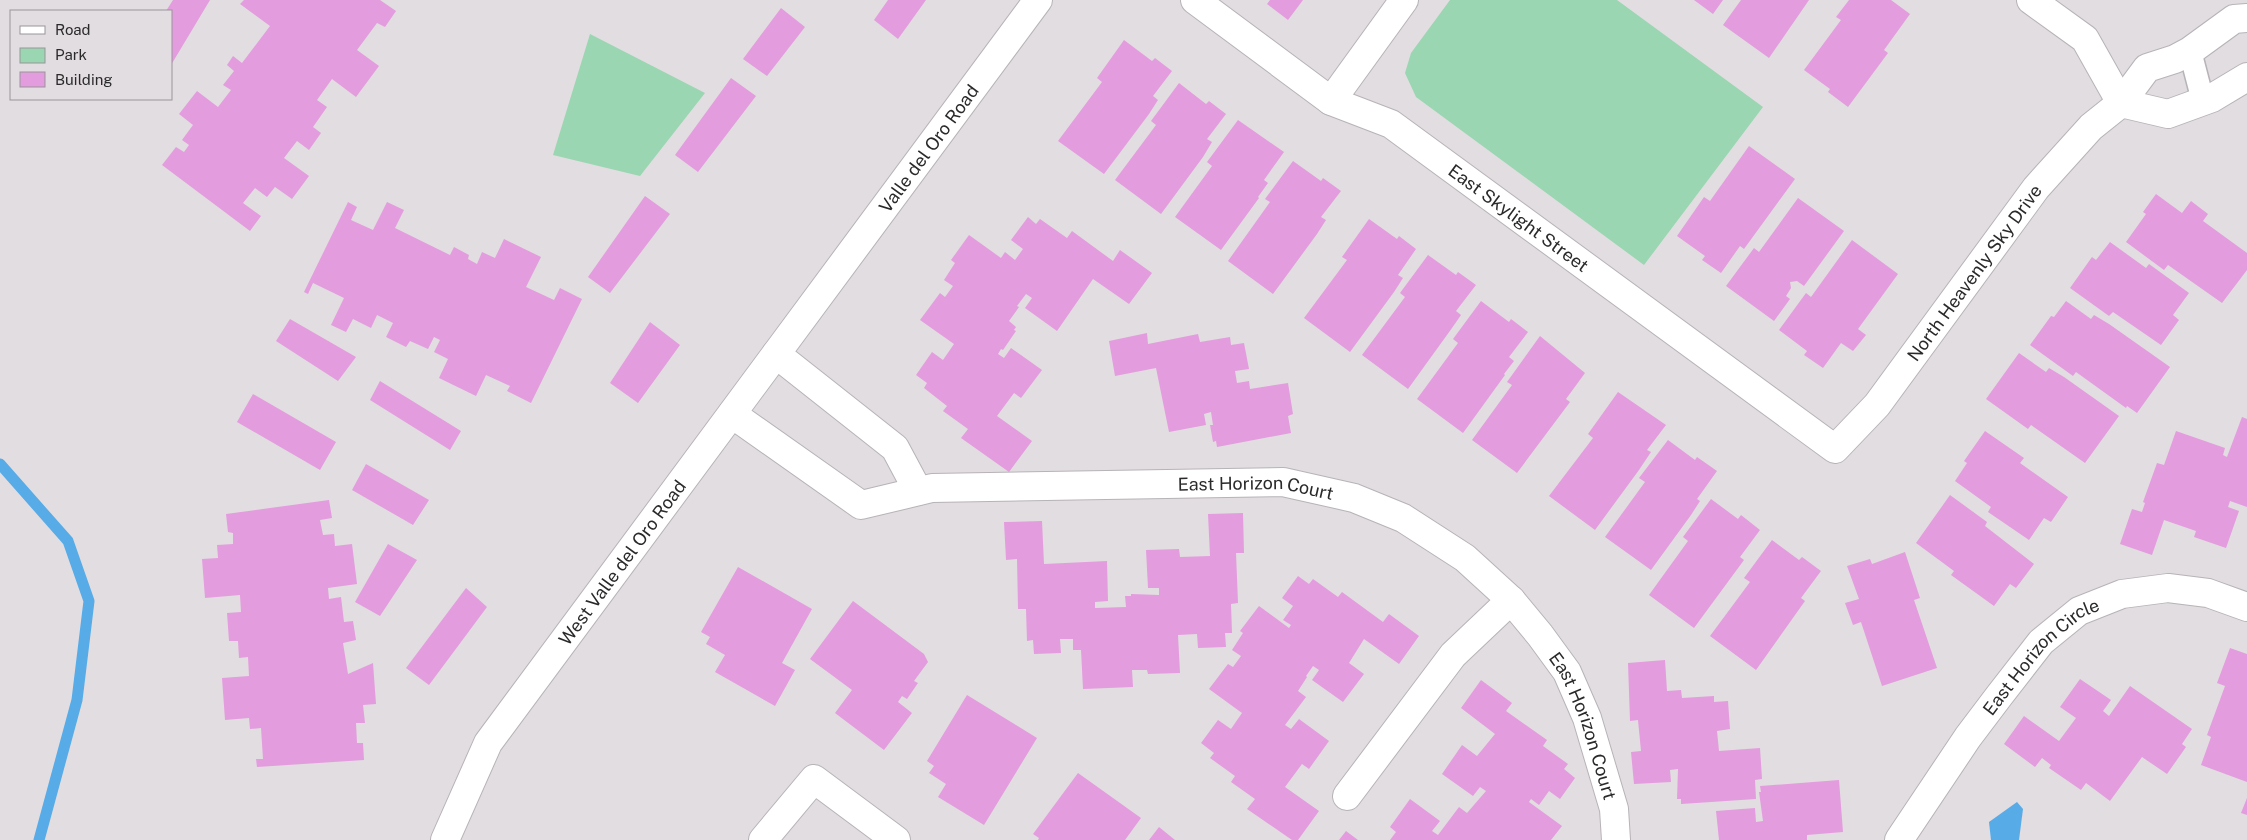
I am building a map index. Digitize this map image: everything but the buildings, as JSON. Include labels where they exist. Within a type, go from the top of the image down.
[{"type":"street","name":"Valle del Oro Road","points":[[820,296],[1038,0]]},
{"type":"street","name":"East Skylight Street","points":[[1195,0],[1332,101],[1391,124],[1835,449]]},
{"type":"street","points":[[1332,101],[1404,0]]},
{"type":"street","points":[[2031,0],[2085,39],[2120,103],[2168,114],[2204,101],[2247,77]]},
{"type":"street","name":"North Heavenly Sky Drive","points":[[1835,449],[1878,405],[2036,188],[2091,127],[2120,103],[2147,68],[2174,59],[2190,51],[2234,19],[2247,18]]},
{"type":"street","name":"West Valle del Oro Road","points":[[445,840],[488,743],[820,296]]},
{"type":"street","points":[[776,354],[895,448],[918,491]]},
{"type":"street","name":"East Horizon Court","points":[[732,414],[861,505],[932,488],[1283,482],[1354,498],[1403,518],[1465,558],[1511,600],[1567,672],[1586,718],[1614,809],[1616,840]]},
{"type":"street","name":"East Horizon Circle","points":[[1899,840],[1998,696],[2041,642],[2079,610],[2122,594],[2168,588],[2208,593],[2247,607]]},
{"type":"street","points":[[1348,796],[1453,655],[1511,600]]},
{"type":"street","points":[[763,840],[814,779],[896,840]]},
{"type":"lane","points":[[2190,51],[2204,101]]},
{"type":"green space","points":[[1450,0],[1617,0],[1763,107],[1644,265],[1416,97],[1405,73],[1411,53]]},
{"type":"green space","points":[[590,34],[705,93],[640,176],[553,155]]},
{"type":"water","points":[[2017,802],[2023,809],[2019,840],[1991,840],[1989,822]]},
{"type":"waterway","points":[[0,464],[68,541],[89,601],[77,700],[39,840]]}]
